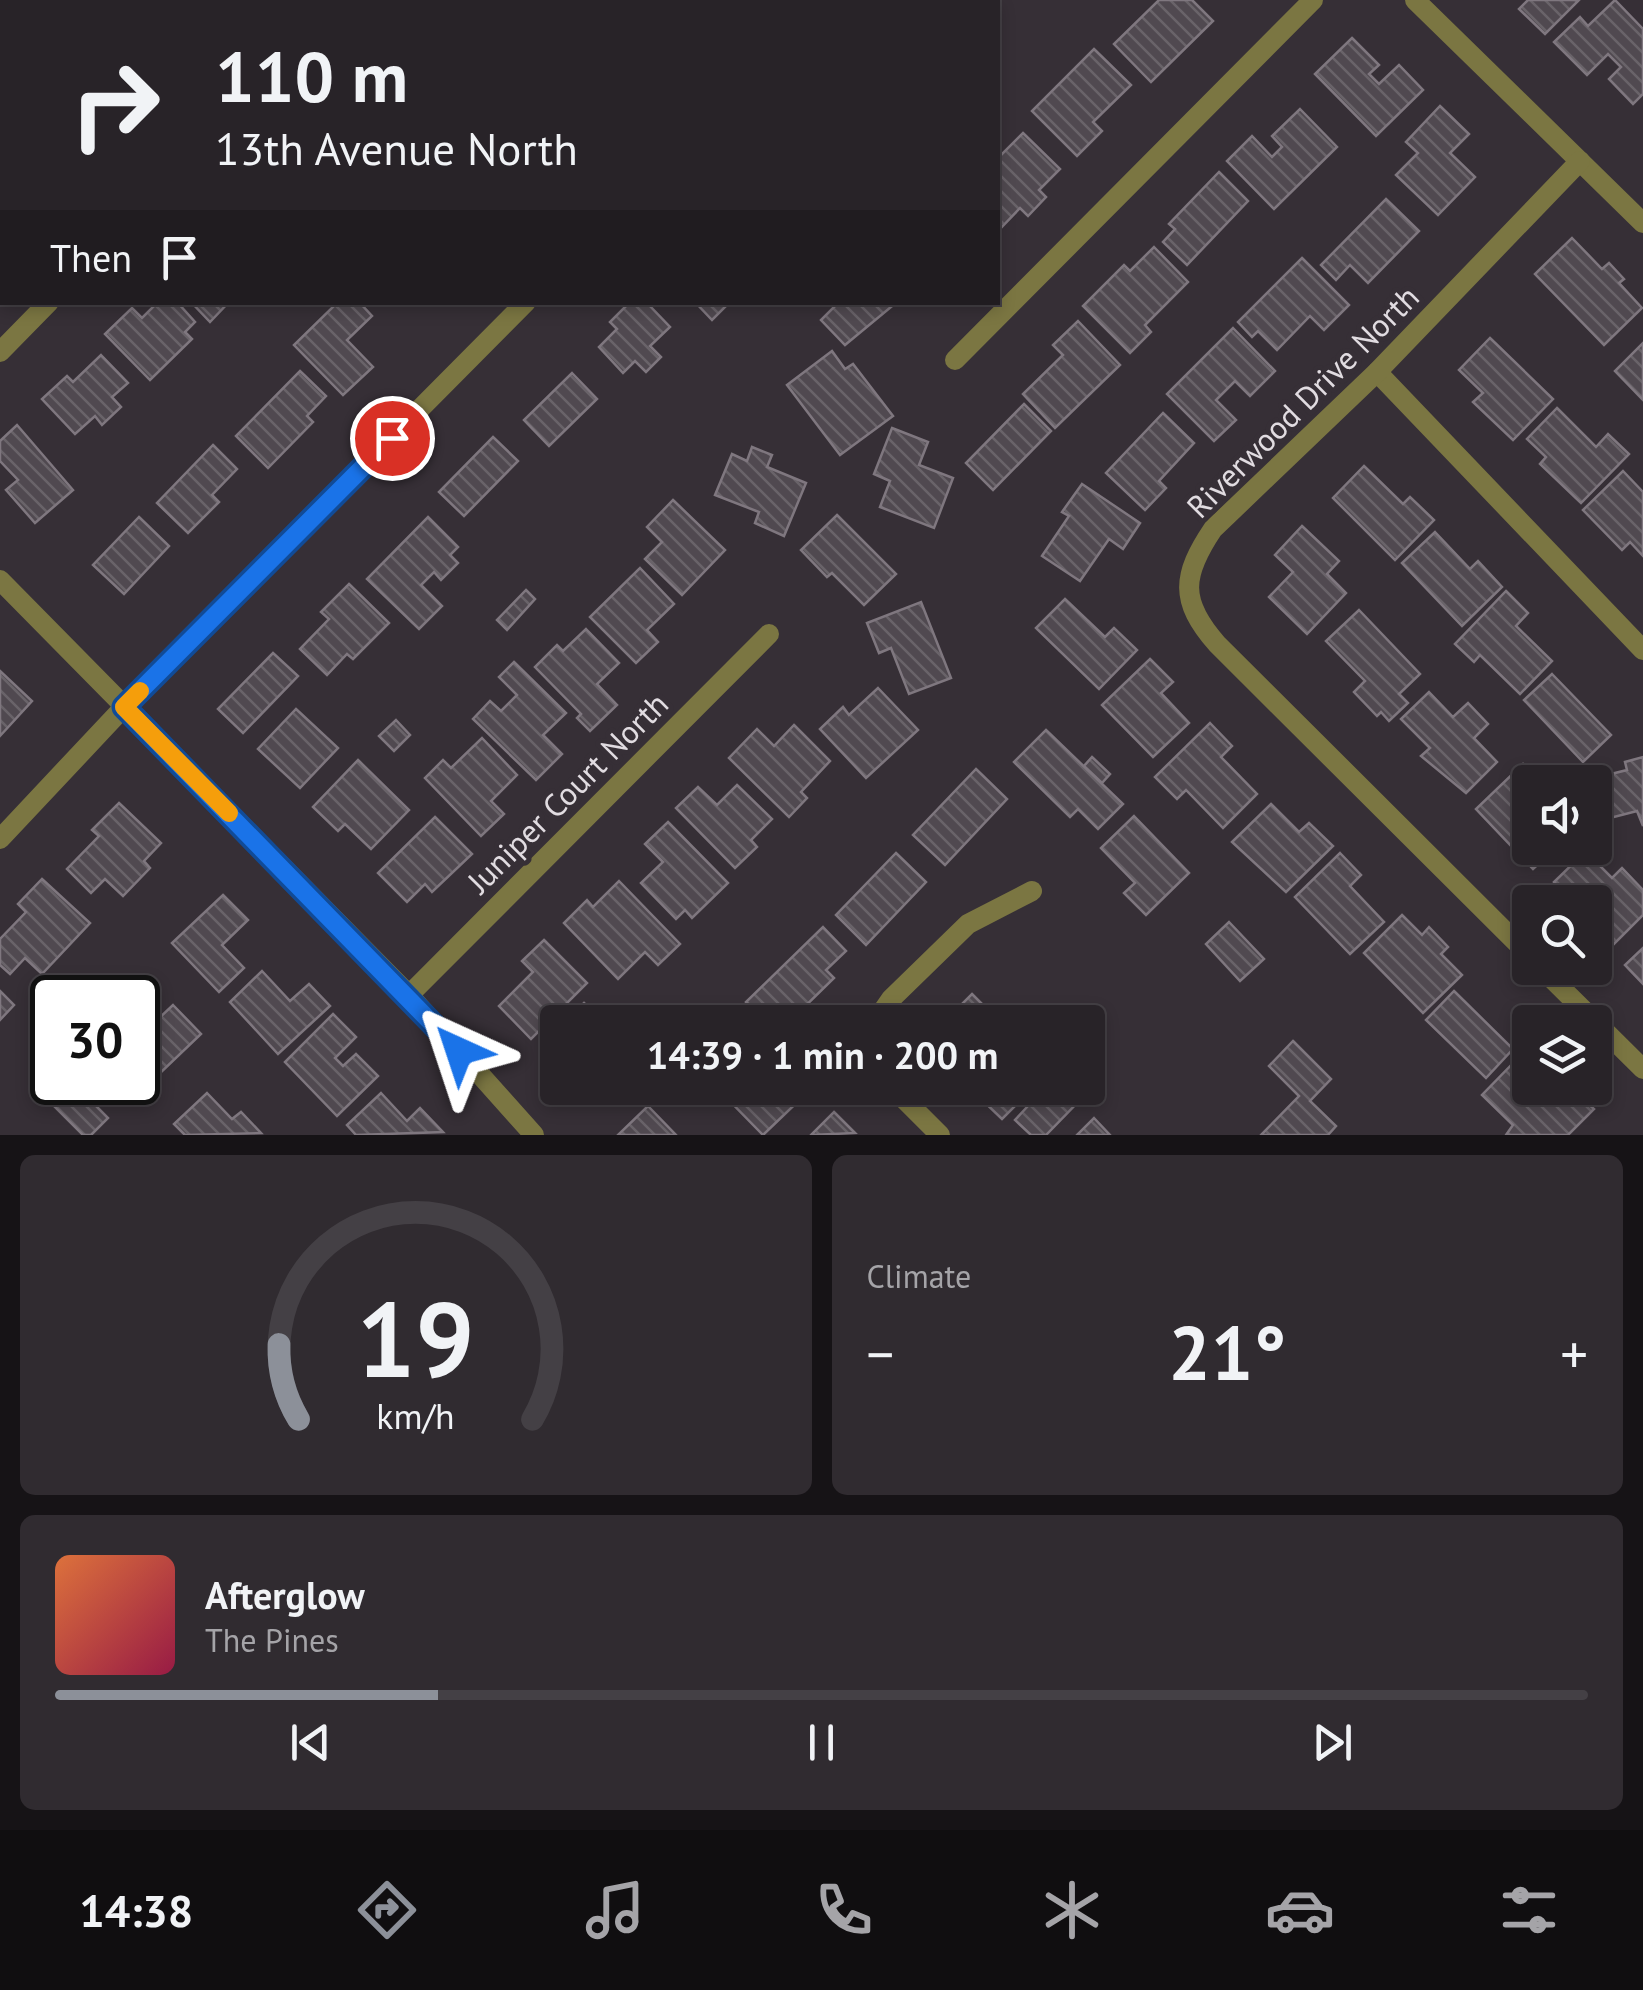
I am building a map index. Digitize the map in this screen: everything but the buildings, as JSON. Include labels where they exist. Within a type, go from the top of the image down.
[{"type":"street","points":[[956,360],[1312,0]]},
{"type":"street","points":[[1415,0],[1643,223]]},
{"type":"street","name":"Riverwood Drive North","points":[[1512,938],[1217,644],[1197,621],[1187,590],[1194,557],[1214,529],[1377,372],[1580,161]]},
{"type":"street","points":[[0,352],[45,305]]},
{"type":"street","points":[[0,839],[124,707],[523,305]]},
{"type":"street","points":[[1377,372],[1643,650]]},
{"type":"street","points":[[0,580],[409,995],[534,1135]]},
{"type":"street","name":"Juniper Court North","points":[[409,995],[769,634]]},
{"type":"street","points":[[888,1005],[968,924],[1032,892]]},
{"type":"street","points":[[1558,985],[1643,1069]]},
{"type":"street","points":[[910,1105],[940,1135]]},
{"type":"slow traffic","points":[[140,691],[124,707],[229,813]]},
{"type":"route","points":[[392,438],[124,707],[409,995],[459,1051]]}]
